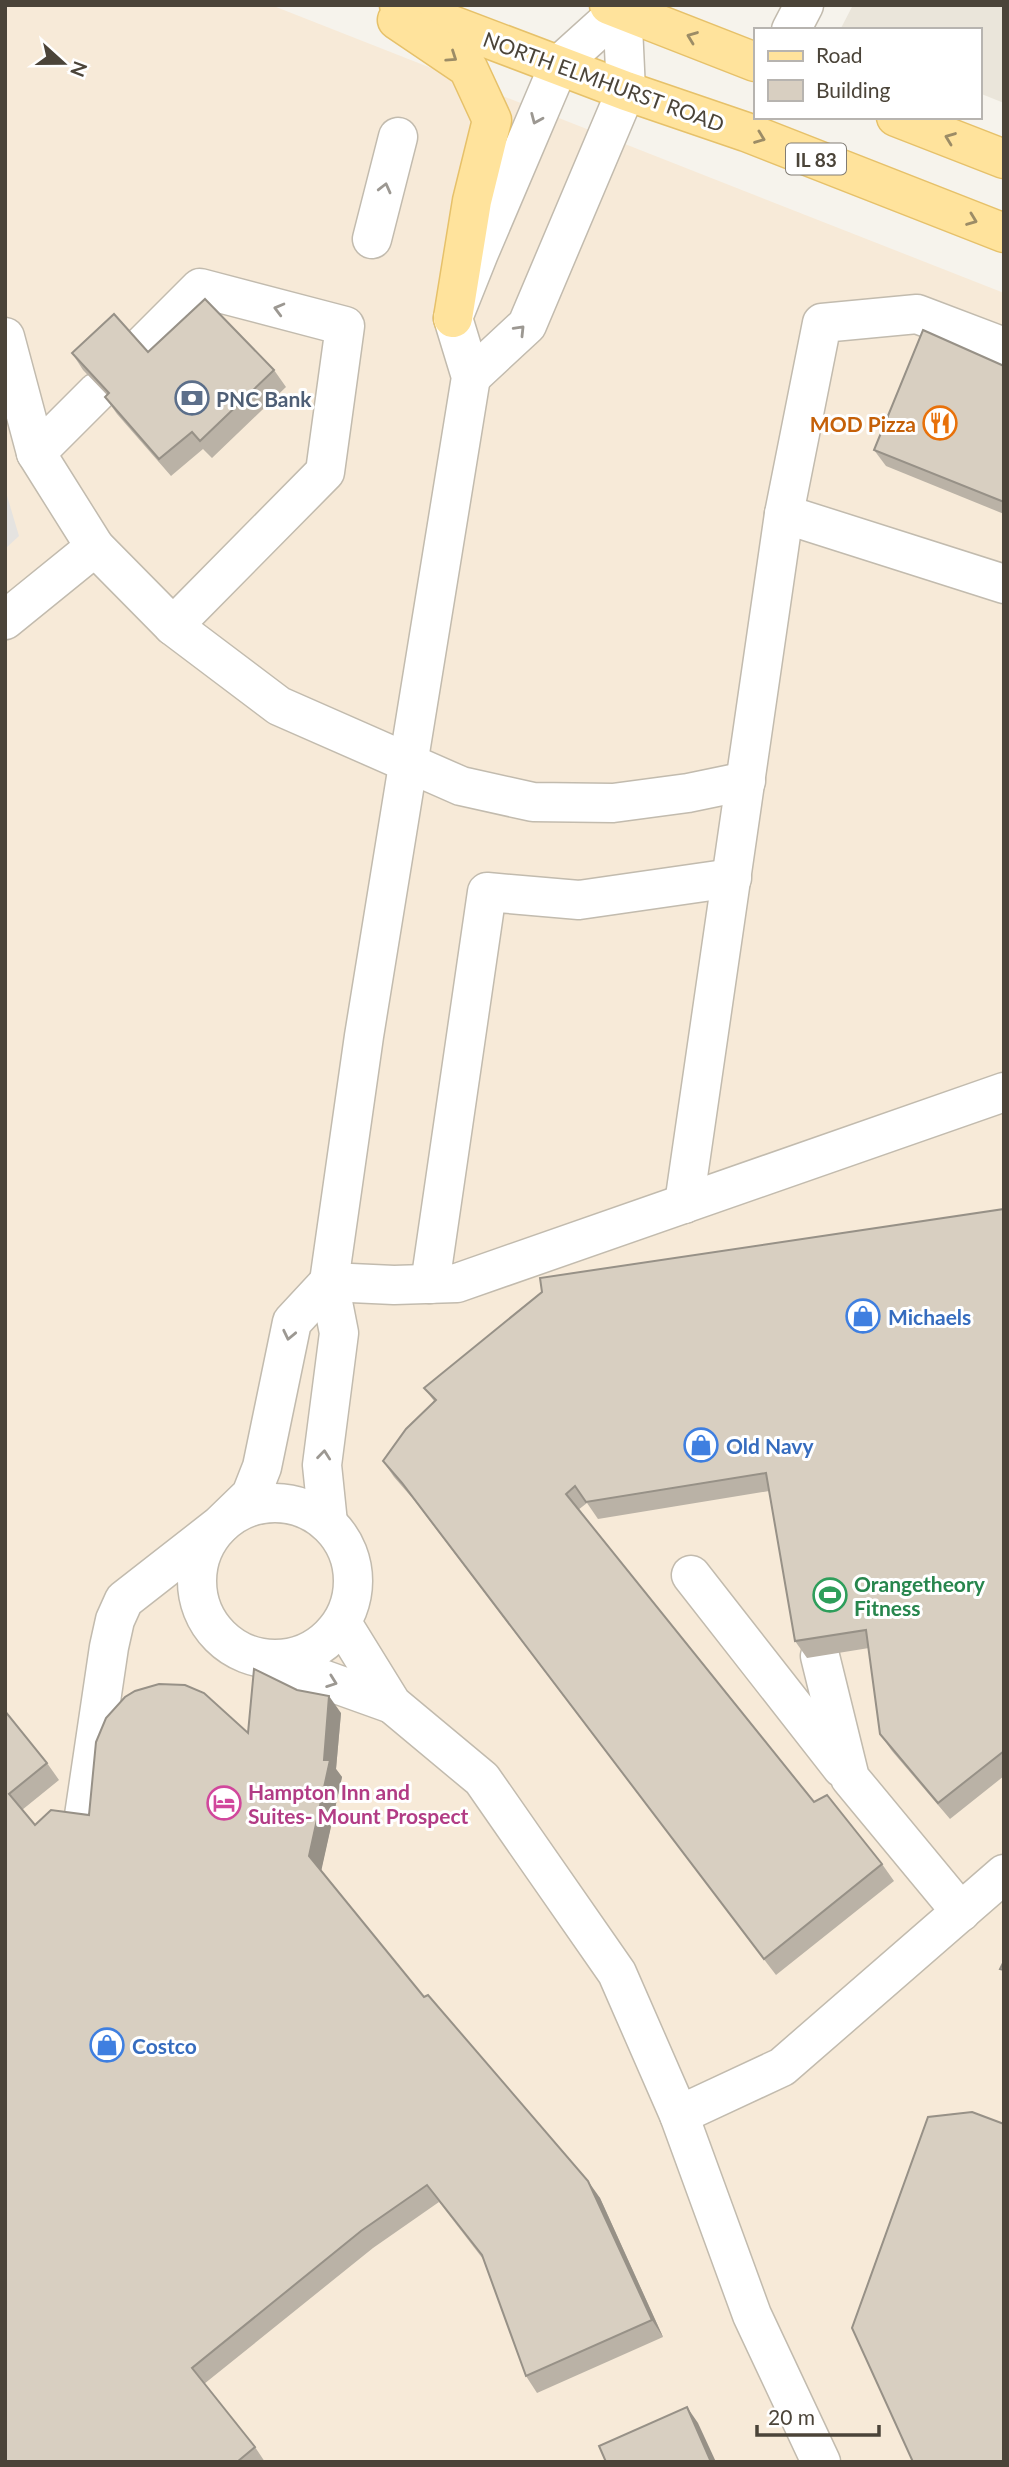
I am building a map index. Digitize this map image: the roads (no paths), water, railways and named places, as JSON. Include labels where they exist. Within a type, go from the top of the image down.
[{"type":"main road","points":[[374,5],[468,68],[492,120],[472,201],[453,318]]},
{"type":"main road","name":"NORTH ELMHURST ROAD","points":[[399,5],[626,91],[746,132],[1004,233]]},
{"type":"main road","points":[[617,7],[754,62]]},
{"type":"main road","points":[[902,119],[1004,159]]},
{"type":"street","points":[[792,28],[804,5]]},
{"type":"street","points":[[471,377],[527,325],[626,91],[617,7]]},
{"type":"street","points":[[328,1523],[322,1465],[339,1333],[329,1282],[364,1036],[471,377],[453,318],[559,65],[617,7]]},
{"type":"street","points":[[372,239],[398,137]]},
{"type":"street","points":[[141,348],[200,288],[345,326],[325,472],[173,626]]},
{"type":"street","points":[[684,1204],[784,514],[822,323],[917,314],[1004,347]]},
{"type":"street","points":[[5,337],[36,453],[95,547],[173,626],[278,706],[461,786],[533,802],[613,803],[688,793],[746,781]]},
{"type":"street","points":[[36,453],[94,396]]},
{"type":"street","points":[[784,514],[1004,584]]},
{"type":"street","points":[[5,620],[95,547]]},
{"type":"street","points":[[430,1284],[487,892],[579,900],[732,878]]},
{"type":"street","points":[[392,1704],[272,1661],[246,1655],[224,1642],[207,1622],[198,1597],[197,1571],[205,1546],[220,1525],[251,1495],[262,1467],[292,1322],[329,1282],[394,1285],[457,1283],[1004,1093]]},
{"type":"street","points":[[82,1829],[109,1647],[115,1620],[124,1600],[239,1511],[262,1503],[285,1503],[308,1510],[328,1523],[341,1539],[350,1559],[354,1581],[350,1603],[342,1623],[328,1639],[312,1651],[272,1661]]},
{"type":"street","points":[[691,1575],[850,1778],[961,1912]]},
{"type":"street","points":[[342,1623],[392,1704],[482,1779],[617,1973],[679,2115],[752,2315],[821,2462]]},
{"type":"street","points":[[820,1656],[850,1778]]},
{"type":"street","points":[[679,2115],[782,2067],[1004,1874]]},
{"type":"place","name":"PNC Bank","points":[[192,398]]},
{"type":"place","name":"MOD Pizza","points":[[940,423]]},
{"type":"place","name":"Michaels","points":[[863,1316]]},
{"type":"place","name":"Old Navy","points":[[701,1445]]},
{"type":"place","name":"Orangetheory Fitness","points":[[830,1595]]},
{"type":"place","name":"Hampton Inn and Suites- Mount Prospect","points":[[224,1803]]},
{"type":"place","name":"Costco","points":[[107,2045]]}]
